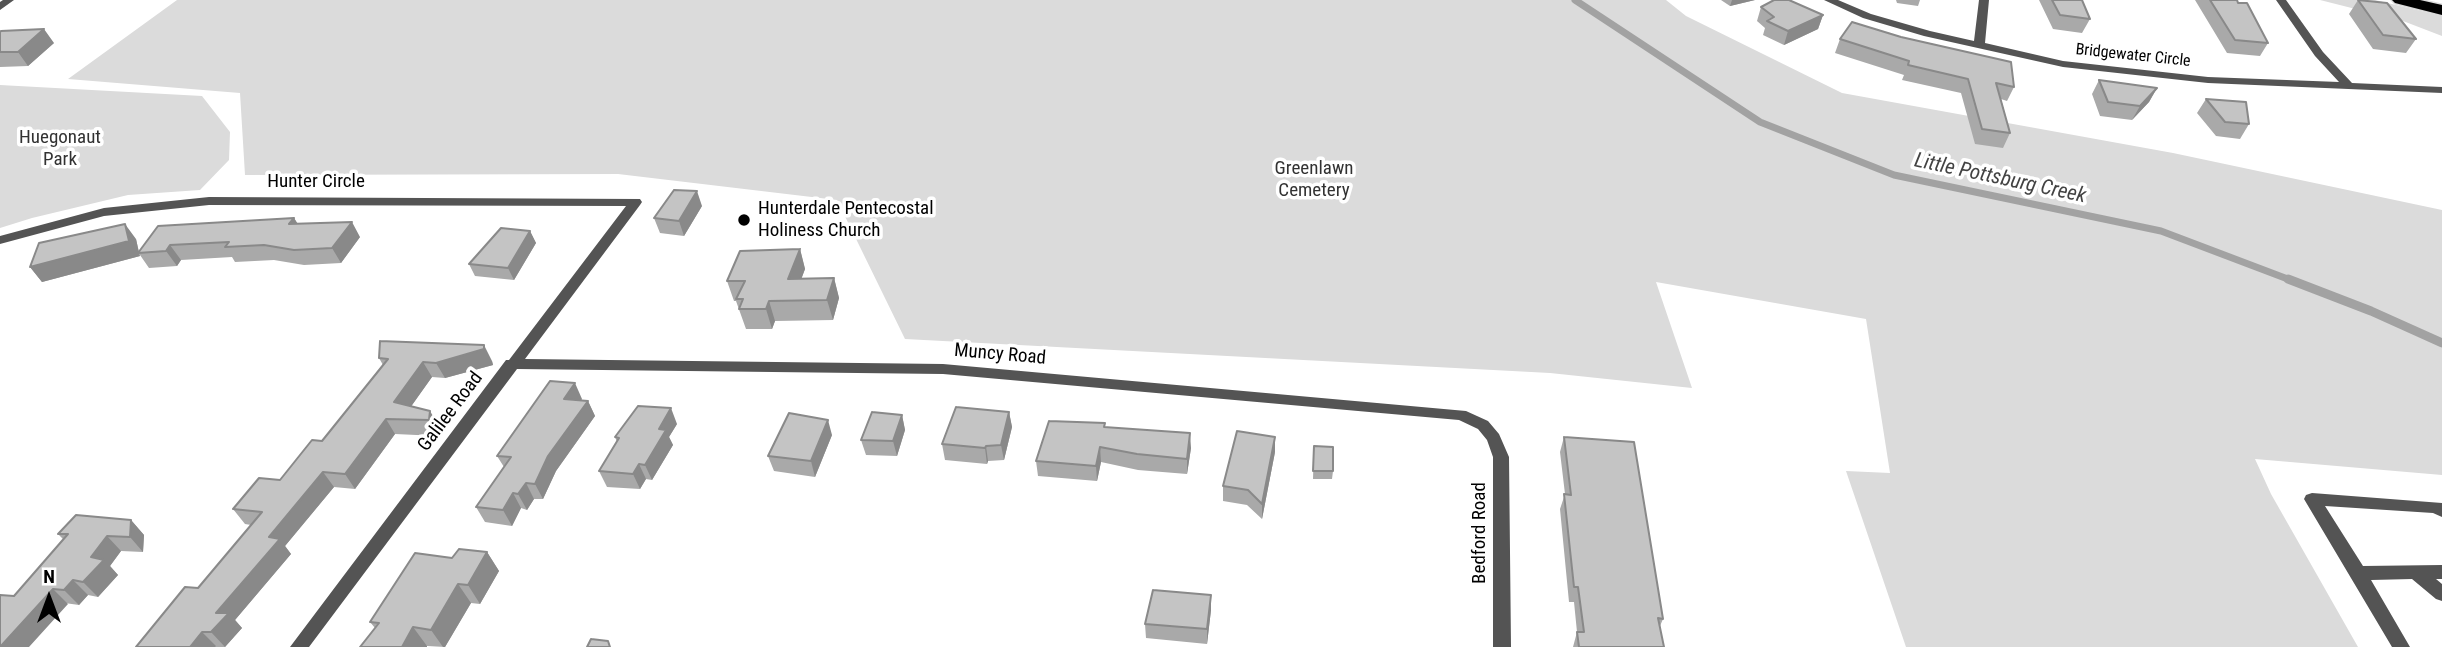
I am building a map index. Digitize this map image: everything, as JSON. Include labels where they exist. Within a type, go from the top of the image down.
[{"type":"highway","points":[[2400,0],[2442,10]]},
{"type":"street","points":[[0,7],[9,0]]},
{"type":"street","name":"Bridgewater Circle","points":[[1829,0],[1880,19],[2063,64],[2140,74],[2442,90]]},
{"type":"street","points":[[1979,45],[1984,0]]},
{"type":"street","points":[[2281,0],[2319,54],[2348,86]]},
{"type":"street","name":"Hunter Circle","points":[[0,240],[104,212],[209,201],[635,202]]},
{"type":"street","name":"Galilee Road","points":[[299,647],[635,202]]},
{"type":"street","name":"Muncy Road","points":[[511,364],[943,369],[1436,411],[1461,415],[1483,425]]},
{"type":"street","name":"Bedford Road","points":[[1483,425],[1494,438],[1501,457],[1502,647]]},
{"type":"street","points":[[2401,647],[2312,499],[2436,507],[2442,510]]},
{"type":"street","points":[[2358,573],[2442,572]]},
{"type":"street","points":[[2416,573],[2442,594]]},
{"type":"green space","name":"Greenlawn Cemetery","points":[[177,0],[1666,0],[1686,16],[1842,93],[2173,153],[2442,210],[2442,475],[2255,459],[2271,494],[2358,647],[1906,647],[1846,471],[1890,473],[1866,319],[1656,282],[1692,388],[1550,373],[905,339],[837,200],[618,174],[245,175],[240,93],[68,79]]},
{"type":"green space","points":[[2320,0],[2375,0],[2442,16],[2442,36],[2403,21]]},
{"type":"green space","name":"Huegonaut Park","points":[[0,85],[202,96],[230,132],[229,160],[200,190],[128,195],[0,228]]},
{"type":"building","points":[[1774,0],[1789,0],[1823,15],[1788,31],[1767,21],[1774,17],[1761,7]]},
{"type":"building","points":[[2052,0],[2082,0],[2090,19],[2060,15]]},
{"type":"building","points":[[2210,0],[2237,0],[2238,3],[2247,3],[2268,43],[2235,40]]},
{"type":"building","points":[[2358,0],[2387,3],[2416,39],[2383,35]]},
{"type":"building","points":[[1852,22],[1901,37],[2011,62],[2014,87],[1996,83],[2010,133],[1982,129],[1968,79],[1908,65],[1909,61],[1840,39]]},
{"type":"building","points":[[44,29],[18,52],[0,52],[1,31]]},
{"type":"building","points":[[2099,80],[2157,88],[2140,106],[2108,102]]},
{"type":"building","points":[[2206,99],[2246,102],[2249,124],[2225,122]]},
{"type":"building","points":[[674,190],[697,191],[679,221],[654,218]]},
{"type":"building","points":[[294,218],[289,224],[352,222],[332,248],[294,250],[264,245],[225,247],[229,242],[170,245],[166,251],[138,253],[158,226]]},
{"type":"building","points":[[125,224],[129,241],[30,267],[39,243]]},
{"type":"building","points":[[501,228],[530,231],[508,268],[469,264]]},
{"type":"building","points":[[800,249],[788,279],[834,278],[827,300],[769,301],[766,309],[739,309],[743,299],[736,299],[745,281],[727,281],[740,251]]},
{"type":"building","points":[[380,341],[484,345],[484,349],[436,363],[423,362],[394,402],[430,411],[429,420],[386,419],[345,474],[323,472],[269,537],[280,539],[216,613],[229,613],[211,632],[202,632],[190,647],[136,647],[185,587],[198,588],[262,512],[233,509],[259,478],[280,480],[312,440],[322,441],[388,359],[379,358]]},
{"type":"building","points":[[550,381],[575,383],[564,399],[588,401],[548,456],[535,484],[526,483],[518,494],[513,493],[503,510],[476,507],[511,457],[497,456]]},
{"type":"building","points":[[638,406],[671,408],[659,429],[666,430],[645,465],[639,464],[633,474],[599,471],[619,438],[615,437]]},
{"type":"building","points":[[956,407],[1009,412],[1001,445],[985,448],[942,444]]},
{"type":"building","points":[[872,412],[902,415],[893,441],[861,440]]},
{"type":"building","points":[[789,413],[828,420],[811,461],[768,456]]},
{"type":"building","points":[[1049,421],[1105,423],[1104,427],[1190,433],[1187,459],[1100,447],[1096,466],[1036,461]]},
{"type":"building","points":[[1237,431],[1275,437],[1262,504],[1248,490],[1223,486]]},
{"type":"building","points":[[1564,437],[1634,442],[1663,619],[1658,618],[1664,647],[1579,647],[1577,632],[1584,632],[1578,587],[1574,587],[1564,494],[1571,495]]},
{"type":"building","points":[[1314,446],[1333,447],[1333,471],[1313,471]]},
{"type":"building","points":[[76,515],[131,520],[130,537],[107,536],[91,557],[104,560],[83,582],[73,580],[64,590],[53,589],[0,647],[0,595],[14,596],[68,534],[58,534]]},
{"type":"building","points":[[459,549],[487,552],[468,585],[458,584],[431,630],[413,627],[402,647],[360,647],[379,623],[370,622],[415,553],[452,558]]},
{"type":"building","points":[[1153,590],[1211,595],[1207,629],[1145,624]]},
{"type":"building","points":[[591,639],[608,641],[610,647],[587,647]]},
{"type":"waterway","name":"Little Pottsburg Creek","points":[[1575,0],[1760,122],[1894,175],[2161,231],[2293,281]]},
{"type":"waterway","name":"Little Pottsburg Creek","points":[[2288,279],[2371,311],[2442,343]]},
{"type":"place","name":"Hunterdale Pentecostal Holiness Church","points":[[744,220]]}]
